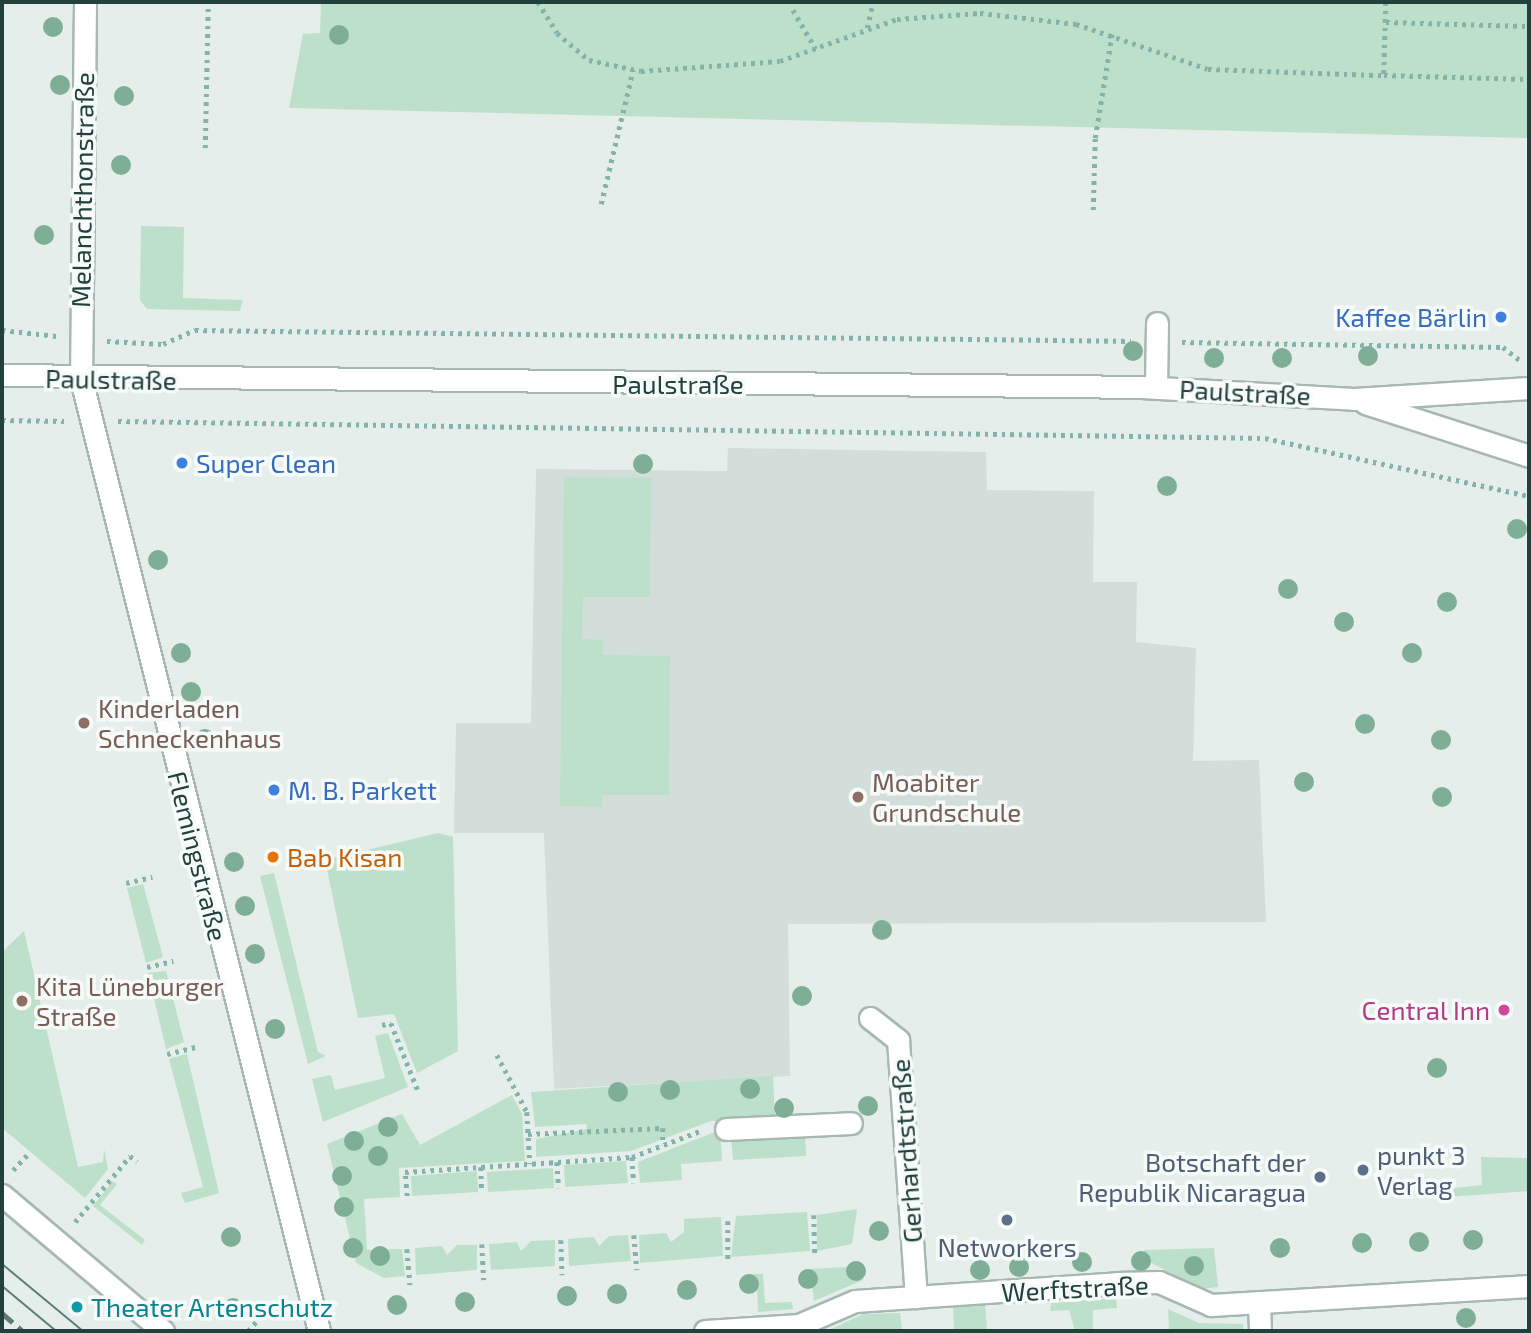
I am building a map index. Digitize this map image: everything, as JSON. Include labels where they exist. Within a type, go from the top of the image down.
[{"type":"street","name":"Melanchthonstraße","points":[[81,379],[85,2]]},
{"type":"street","points":[[1156,387],[1157,332]]},
{"type":"street","name":"Paulstraße","points":[[2,375],[81,379],[1156,387],[1354,399],[1529,388]]},
{"type":"street","name":"Flemingstraße","points":[[81,379],[319,1331]]},
{"type":"street","name":"Paulstraße","points":[[1354,399],[1529,456]]},
{"type":"street","name":"Gerhardtstraße","points":[[870,1018],[898,1040],[916,1297]]},
{"type":"street","points":[[726,1129],[851,1123]]},
{"type":"street","points":[[2,1195],[163,1331]]},
{"type":"street","name":"Werftstraße","points":[[705,1331],[799,1325],[855,1301],[1159,1282],[1211,1305],[1529,1286]]},
{"type":"street","points":[[1259,1302],[1260,1331]]},
{"type":"path","points":[[205,148],[208,2]]},
{"type":"path","points":[[538,2],[572,48],[589,60],[633,70],[739,68],[816,49],[867,27],[934,14],[1016,13],[1112,34],[1208,69],[1529,79]]},
{"type":"path","points":[[867,27],[873,2]]},
{"type":"path","points":[[1384,75],[1386,2]]},
{"type":"path","points":[[793,10],[816,49]]},
{"type":"path","points":[[1386,22],[1529,26]]},
{"type":"path","points":[[1093,210],[1095,138],[1112,34]]},
{"type":"path","points":[[601,204],[633,70]]},
{"type":"path","points":[[2,330],[27,334]]},
{"type":"path","points":[[127,344],[163,344],[195,330],[1157,332],[1503,347],[1529,368]]},
{"type":"path","points":[[2,420],[38,420]]},
{"type":"path","points":[[147,420],[1265,438],[1529,496]]},
{"type":"path","points":[[126,883],[152,877]]},
{"type":"path","points":[[147,967],[173,961]]},
{"type":"path","points":[[382,1025],[391,1023],[419,1093]]},
{"type":"path","points":[[167,1054],[195,1047]]},
{"type":"path","points":[[497,1055],[527,1112],[530,1164]]},
{"type":"path","points":[[407,1196],[405,1172],[632,1157],[711,1126],[725,1124],[726,1129]]},
{"type":"path","points":[[528,1134],[663,1128],[663,1145]]},
{"type":"path","points":[[9,1174],[29,1153]]},
{"type":"path","points":[[58,1244],[131,1156],[136,1161]]},
{"type":"path","points":[[632,1157],[634,1183]]},
{"type":"path","points":[[557,1162],[559,1188]]},
{"type":"path","points":[[481,1167],[482,1192]]},
{"type":"path","points":[[814,1215],[815,1256]]},
{"type":"path","points":[[728,1221],[728,1263]]},
{"type":"path","points":[[635,1235],[637,1270]]},
{"type":"path","points":[[561,1240],[562,1275]]},
{"type":"path","points":[[482,1244],[484,1280]]},
{"type":"path","points":[[407,1249],[410,1285]]},
{"type":"path","points":[[248,1331],[263,1314]]},
{"type":"shaded area","name":"Moabiter Grundschule","points":[[728,448],[986,452],[987,490],[1094,491],[1093,582],[1137,582],[1136,642],[1196,648],[1193,761],[1259,760],[1266,922],[788,924],[790,1076],[554,1089],[544,833],[454,833],[456,723],[531,723],[536,469],[727,471]]},
{"type":"green space","points":[[321,2],[1529,2],[1529,138],[289,108],[303,34],[320,33]]},
{"type":"green space","points":[[141,226],[184,227],[183,298],[243,300],[240,311],[147,309],[140,300]]},
{"type":"green space","points":[[564,477],[651,478],[650,597],[583,597],[582,639],[603,640],[603,655],[670,656],[669,795],[602,795],[602,807],[560,806]]},
{"type":"green space","points":[[438,833],[453,837],[458,1051],[417,1073],[394,1014],[358,1018],[325,860]]},
{"type":"green space","points":[[274,873],[318,1052],[326,1056],[308,1064],[260,876]]},
{"type":"green space","points":[[143,884],[163,957],[146,963],[127,888]]},
{"type":"green space","name":"Kita Lüneburger Straße","points":[[24,931],[78,1167],[103,1162],[104,1149],[108,1169],[85,1198],[2,1128],[2,952]]},
{"type":"green space","points":[[166,971],[184,1042],[166,1049],[148,973]]},
{"type":"green space","points":[[388,1033],[408,1087],[323,1122],[312,1079],[331,1075],[335,1090],[385,1078],[375,1036]]},
{"type":"green space","points":[[187,1054],[219,1193],[185,1203],[181,1193],[203,1187],[169,1059]]},
{"type":"green space","points":[[773,1076],[775,1120],[711,1121],[631,1151],[536,1157],[536,1139],[587,1129],[586,1124],[535,1127],[531,1092]]},
{"type":"green space","points":[[512,1095],[522,1114],[525,1161],[399,1168],[400,1197],[364,1199],[367,1250],[402,1249],[405,1276],[384,1278],[356,1263],[327,1144],[402,1114],[420,1145]]},
{"type":"green space","points":[[720,1130],[722,1161],[681,1164],[682,1180],[640,1183],[638,1162]]},
{"type":"green space","points":[[805,1133],[806,1156],[733,1160],[731,1137]]},
{"type":"green space","points":[[1481,1157],[1529,1158],[1529,1191],[1448,1197],[1447,1189],[1482,1185]]},
{"type":"green space","points":[[626,1161],[628,1183],[565,1187],[564,1165]]},
{"type":"green space","points":[[553,1168],[554,1188],[488,1192],[487,1172]]},
{"type":"green space","points":[[477,1171],[478,1192],[412,1196],[411,1176]]},
{"type":"green space","points":[[113,1181],[117,1184],[100,1205],[145,1240],[142,1245],[93,1206]]},
{"type":"green space","points":[[857,1209],[852,1244],[817,1251],[817,1215]]},
{"type":"green space","points":[[807,1212],[810,1251],[731,1257],[736,1216]]},
{"type":"green space","points":[[721,1217],[723,1256],[640,1263],[639,1235],[666,1233],[671,1242],[684,1232],[684,1219]]},
{"type":"green space","points":[[628,1235],[631,1261],[569,1266],[568,1239],[594,1237],[599,1246],[609,1236]]},
{"type":"green space","points":[[555,1240],[555,1266],[491,1270],[489,1244],[517,1242],[521,1251],[531,1241]]},
{"type":"green space","points":[[457,1245],[477,1245],[477,1270],[416,1275],[415,1248],[442,1246],[447,1255]]},
{"type":"green space","points":[[1214,1248],[1218,1287],[1199,1289],[1143,1258],[1144,1250]]},
{"type":"green space","points":[[864,1266],[863,1280],[814,1301],[810,1269]]},
{"type":"green space","points":[[747,1274],[763,1274],[765,1303],[792,1302],[793,1309],[758,1312],[757,1284],[747,1283]]},
{"type":"green space","points":[[1116,1298],[1117,1308],[1093,1310],[1093,1331],[1075,1331],[1069,1310],[1050,1311],[1051,1303]]},
{"type":"green space","points":[[985,1304],[987,1331],[954,1331],[953,1306]]},
{"type":"green space","points":[[1168,1309],[1199,1323],[1243,1324],[1244,1331],[1169,1331]]},
{"type":"green space","points":[[900,1313],[902,1331],[827,1331],[863,1314]]},
{"type":"tram line","points":[[2,1264],[83,1331]]},
{"type":"tram line","points":[[2,1286],[56,1331]]},
{"type":"railway","points":[[2,1313],[23,1331]]},
{"type":"place","name":"Kaffee Bärlin","points":[[1501,317]]},
{"type":"place","name":"Super Clean","points":[[182,463]]},
{"type":"place","name":"Kinderladen Schneckenhaus","points":[[84,723]]},
{"type":"place","name":"M. B. Parkett","points":[[274,790]]},
{"type":"place","name":"Moabiter Grundschule","points":[[858,797]]},
{"type":"place","name":"Bab Kisan","points":[[273,857]]},
{"type":"place","name":"Kita Lüneburger Straße","points":[[22,1001]]},
{"type":"place","name":"Central Inn","points":[[1504,1010]]},
{"type":"place","name":"punkt 3 Verlag","points":[[1363,1170]]},
{"type":"place","name":"Botschaft der Republik Nicaragua","points":[[1320,1177]]},
{"type":"place","name":"Networkers","points":[[1007,1220]]},
{"type":"place","name":"Theater Artenschutz","points":[[77,1307]]}]
